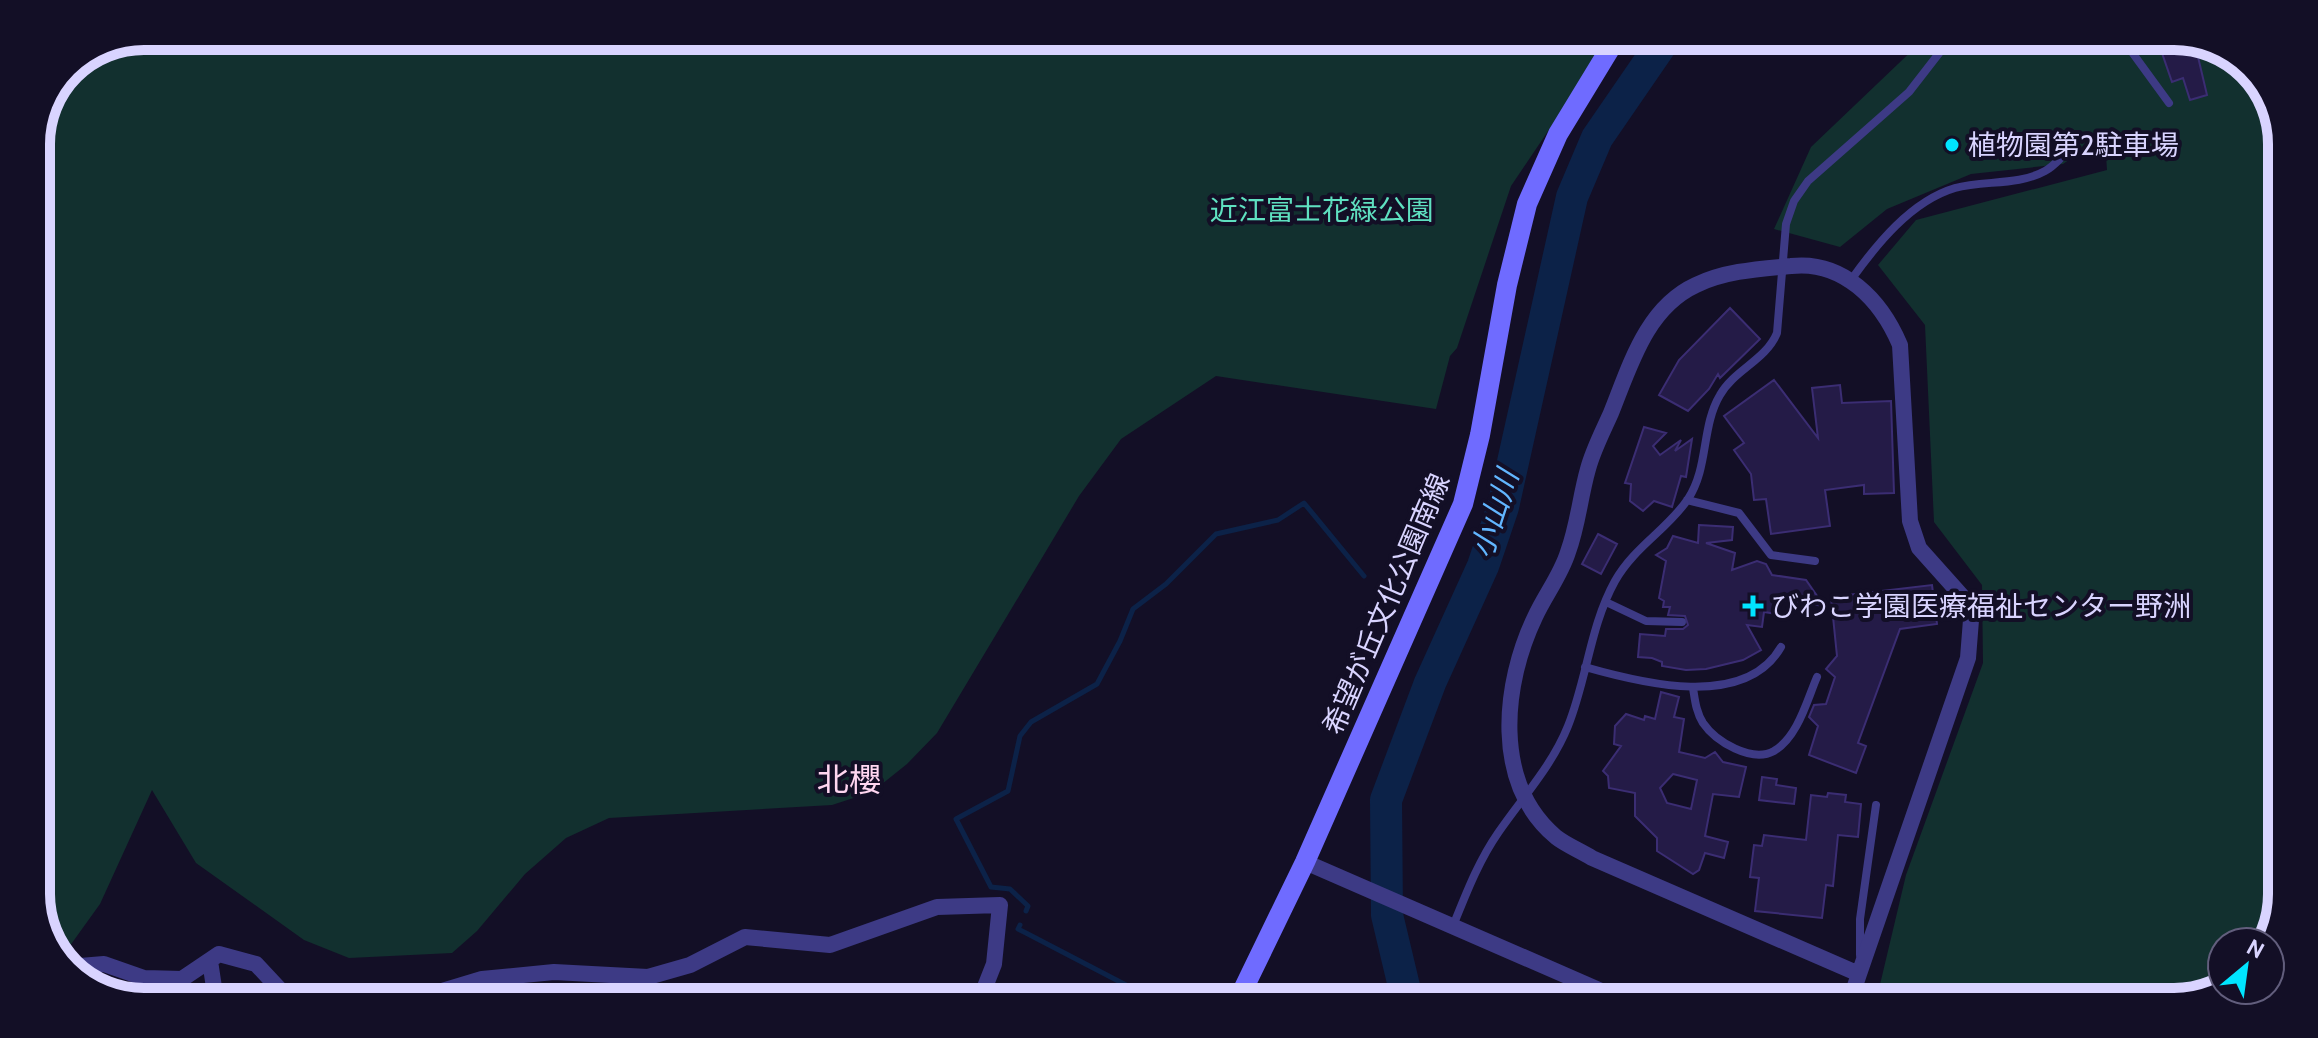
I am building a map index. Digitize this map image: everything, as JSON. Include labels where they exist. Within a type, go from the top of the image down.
[{"type":"main road","name":"希望が丘文化公園南線","points":[[1244,988],[1305,862],[1463,504],[1480,435],[1507,285],[1527,204],[1558,134],[1609,50]]},
{"type":"street","points":[[1854,988],[1968,658],[1971,620],[1961,595],[1919,548],[1910,521],[1900,345],[1888,318],[1851,280],[1826,268],[1802,264],[1724,274],[1693,286],[1665,307],[1644,333],[1588,467],[1567,557],[1534,618],[1525,645],[1508,709],[1511,755],[1524,798],[1555,836],[1592,858],[1859,974]]},
{"type":"street","points":[[1305,862],[1595,988]]},
{"type":"street","points":[[452,988],[482,979],[554,972],[648,977],[690,965],[745,937],[830,945],[937,907],[1000,905],[996,955],[984,988]]},
{"type":"street","points":[[83,966],[104,964],[144,978],[182,979],[219,954],[256,964],[278,988]]},
{"type":"street","points":[[210,961],[214,988]]},
{"type":"street","points":[[648,977],[648,988]]},
{"type":"lane","points":[[1453,926],[1479,865],[1550,761],[1568,726],[1606,602],[1634,554],[1687,500],[1704,464],[1712,411],[1721,392],[1771,346],[1777,333],[1786,224],[1794,201],[1808,181],[1909,92],[1942,50]]},
{"type":"lane","points":[[2130,50],[2169,103]]},
{"type":"lane","points":[[1851,280],[1873,250],[1932,199],[1954,188],[2021,179],[2047,170],[2080,136]]},
{"type":"lane","points":[[1687,500],[1739,513],[1771,555],[1815,561]]},
{"type":"lane","points":[[1606,602],[1646,621],[1682,622]]},
{"type":"lane","points":[[1585,667],[1633,681],[1693,688],[1758,673],[1773,661],[1781,647]]},
{"type":"lane","points":[[1693,688],[1695,706],[1703,723],[1717,737],[1757,755],[1773,751],[1785,740],[1798,723],[1817,677]]},
{"type":"lane","points":[[1859,974],[1860,919],[1876,805]]},
{"type":"green space","name":"近江富士花緑公園","points":[[144,50],[1603,50],[1511,186],[1457,348],[1450,356],[1436,409],[1216,376],[1121,439],[1079,496],[937,733],[907,764],[872,792],[832,805],[609,818],[566,838],[525,874],[477,931],[452,953],[349,958],[304,940],[196,863],[152,790],[100,904],[68,949],[55,924],[50,900],[50,138],[53,120],[69,87],[97,63],[114,55]]},
{"type":"green space","points":[[1913,50],[2192,52],[2210,57],[2231,69],[2255,97],[2268,138],[2268,894],[2262,926],[2206,926],[2206,982],[2174,988],[1879,988],[1906,875],[1983,663],[1982,585],[1934,522],[1925,325],[1878,265],[1916,220],[2107,170],[2105,140],[2096,141],[2063,164],[1971,174],[1887,209],[1840,247],[1774,229],[1811,147]]},
{"type":"building","points":[[2174,50],[2197,53],[2207,95],[2190,100],[2183,78],[2172,82],[2162,53]]},
{"type":"building","points":[[1730,308],[1760,339],[1720,378],[1718,374],[1709,389],[1688,411],[1659,395],[1679,360]]},
{"type":"building","points":[[1774,380],[1818,438],[1812,388],[1840,385],[1842,403],[1891,401],[1894,493],[1864,494],[1864,485],[1825,490],[1830,526],[1771,534],[1766,499],[1754,500],[1751,474],[1734,450],[1744,443],[1724,416]]},
{"type":"building","points":[[1644,427],[1666,433],[1653,446],[1660,455],[1681,440],[1675,451],[1692,439],[1686,477],[1681,476],[1672,507],[1654,501],[1643,511],[1630,501],[1631,484],[1625,483]]},
{"type":"building","points":[[1699,525],[1733,527],[1732,540],[1706,543],[1735,553],[1732,570],[1757,561],[1766,564],[1772,575],[1806,580],[1824,606],[1780,600],[1777,614],[1764,612],[1762,627],[1747,625],[1761,650],[1743,660],[1706,669],[1686,670],[1662,666],[1662,662],[1652,658],[1638,657],[1640,634],[1665,636],[1666,629],[1683,629],[1688,625],[1685,616],[1668,615],[1670,607],[1663,607],[1664,601],[1659,598],[1666,561],[1656,555],[1667,548],[1673,536],[1698,543]]},
{"type":"building","points":[[1598,534],[1617,544],[1601,574],[1582,564]]},
{"type":"building","points":[[1932,585],[1937,624],[1900,629],[1858,743],[1866,746],[1856,773],[1809,755],[1818,726],[1809,717],[1814,705],[1826,704],[1835,677],[1826,669],[1837,656],[1831,597]]},
{"type":"building","points":[[1661,692],[1679,697],[1674,717],[1684,719],[1679,752],[1705,758],[1715,752],[1723,762],[1746,767],[1739,797],[1713,794],[1705,836],[1728,842],[1724,858],[1705,853],[1699,870],[1693,874],[1657,851],[1657,838],[1635,816],[1635,793],[1609,788],[1608,776],[1603,771],[1621,746],[1614,744],[1615,726],[1626,714],[1644,720],[1645,716],[1655,719]],"holes":[[[1673,774],[1697,780],[1691,809],[1667,803],[1660,788]]]},
{"type":"building","points":[[1762,777],[1777,779],[1776,785],[1796,788],[1794,804],[1759,800]]},
{"type":"building","points":[[1828,793],[1846,795],[1845,802],[1861,804],[1858,837],[1838,835],[1833,886],[1826,885],[1822,918],[1755,911],[1759,878],[1750,877],[1754,845],[1762,846],[1764,835],[1806,840],[1811,795],[1827,797]]},
{"type":"waterway","name":"小山川","points":[[1404,988],[1387,915],[1386,800],[1430,683],[1483,566],[1503,507],[1572,197],[1597,138],[1658,50]]},
{"type":"waterway","points":[[1026,911],[1028,906],[1010,889],[991,887],[956,819],[1008,791],[1020,736],[1031,722],[1097,684],[1133,609],[1166,584],[1216,534],[1278,520],[1304,503],[1364,576]]},
{"type":"waterway","points":[[1020,925],[1018,929],[1132,988]]},
{"type":"place","name":"植物園第2駐車場","points":[[1952,145]]},
{"type":"place","name":"びわこ学園医療福祉センター野洲","points":[[1753,606]]},
{"type":"district","name":"北櫻","points":[[849,780]]}]
